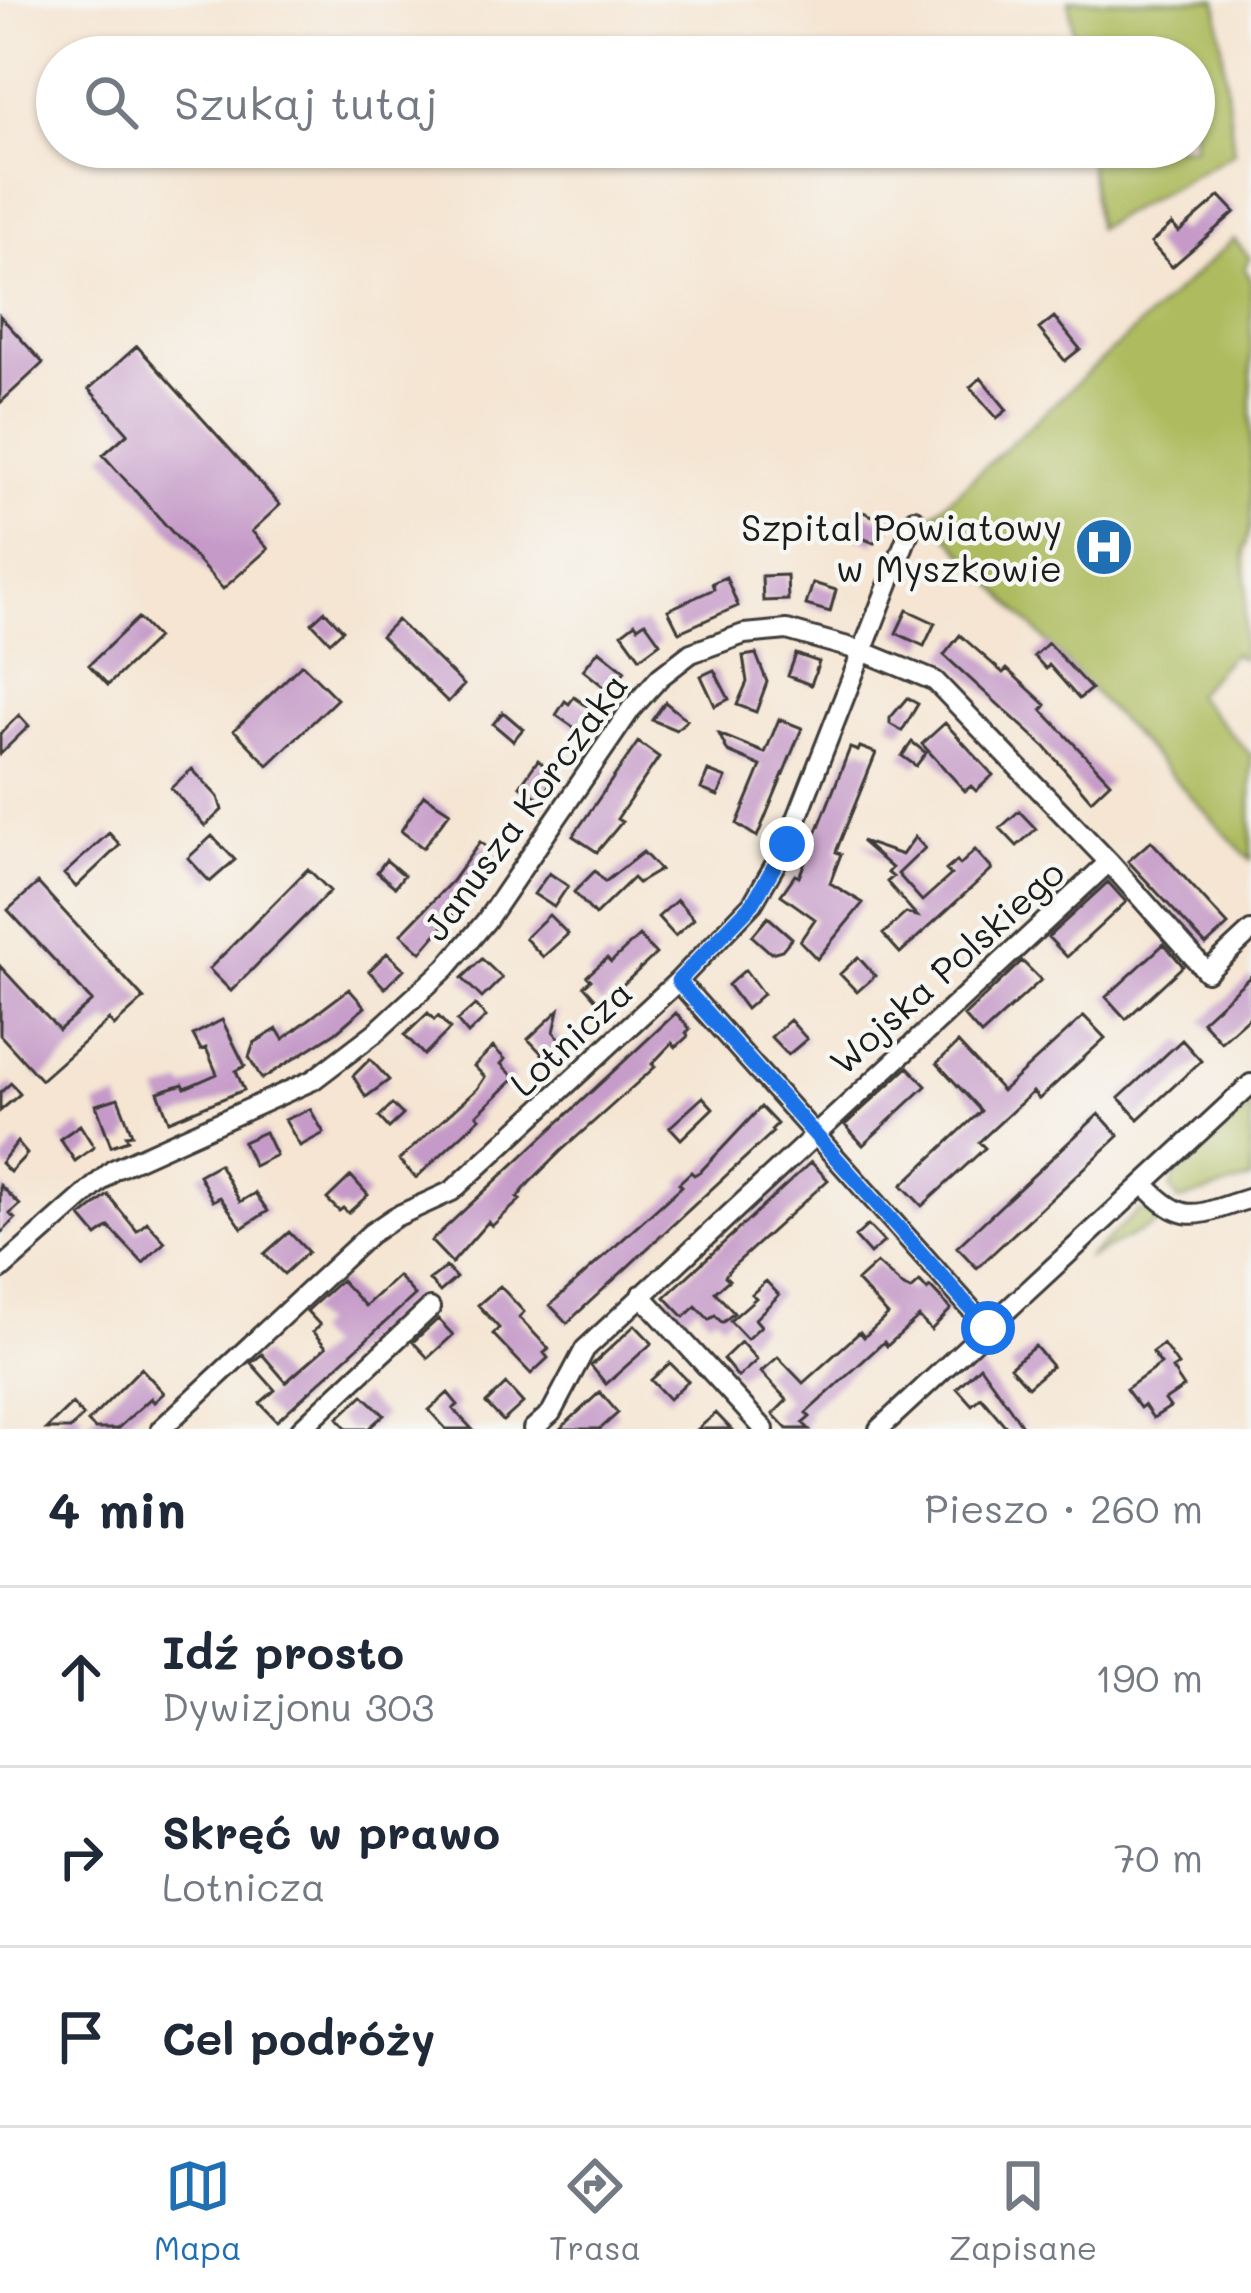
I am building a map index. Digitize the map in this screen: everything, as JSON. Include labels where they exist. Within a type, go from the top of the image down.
[{"type":"street","name":"Lotnicza","points":[[161,1429],[370,1234],[452,1191],[678,981],[753,903],[787,844],[914,519]]},
{"type":"street","name":"Janusza Korczaka","points":[[0,1270],[113,1170],[313,1080],[376,1032],[446,968],[486,921],[631,710],[660,677],[692,653],[744,634],[787,630],[862,651],[935,681],[1208,972],[1251,931]]},
{"type":"street","name":"Wojska Polskiego","points":[[533,1429],[550,1413],[585,1349],[1108,862]]},
{"type":"street","points":[[678,981],[988,1328]]},
{"type":"street","points":[[879,1429],[1251,1084]]},
{"type":"street","points":[[1144,1184],[1170,1210],[1182,1215],[1251,1198]]},
{"type":"street","points":[[641,1295],[764,1429]]},
{"type":"street","points":[[301,1429],[430,1308]]},
{"type":"green space","points":[[1069,0],[1217,0],[1234,153],[1215,163],[1215,36],[1073,36]]},
{"type":"green space","points":[[1090,168],[1207,168],[1097,228]]},
{"type":"green space","name":"Szpital Powiatowy w Myszkowie","points":[[1234,239],[1250,258],[1245,269],[1251,279],[1251,526],[1244,551],[1247,588],[1242,659],[1233,653],[1195,695],[1251,755],[1251,861],[930,517]]},
{"type":"green space","points":[[1251,1107],[1251,1179],[1179,1201],[1170,1189],[1175,1177]]},
{"type":"green space","points":[[1149,1210],[1158,1219],[1154,1225],[1086,1259],[1138,1211]]},
{"type":"building","points":[[1220,196],[1235,212],[1172,267],[1151,243],[1172,224],[1179,232]]},
{"type":"building","points":[[0,316],[43,363],[0,403]]},
{"type":"building","points":[[1054,317],[1080,349],[1065,361],[1039,329]]},
{"type":"building","points":[[137,346],[280,505],[252,531],[268,549],[223,589],[103,455],[128,433],[89,389]]},
{"type":"building","points":[[981,378],[1007,410],[997,418],[970,387]]},
{"type":"building","points":[[858,510],[888,522],[883,536],[878,534],[874,543],[850,533]]},
{"type":"building","points":[[787,575],[788,600],[763,601],[762,576]]},
{"type":"building","points":[[726,577],[738,606],[679,632],[668,610],[714,589],[712,583]]},
{"type":"building","points":[[813,583],[836,590],[830,612],[806,605]]},
{"type":"building","points":[[907,610],[935,623],[924,646],[896,633]]},
{"type":"building","points":[[325,611],[343,630],[330,642],[312,623]]},
{"type":"building","points":[[138,618],[157,638],[108,685],[89,665]]},
{"type":"building","points":[[397,620],[464,685],[448,702],[381,636]]},
{"type":"building","points":[[645,622],[660,643],[640,658],[622,633]]},
{"type":"building","points":[[960,635],[1046,705],[1042,710],[1110,782],[1091,800],[1045,747],[944,655]]},
{"type":"building","points":[[1048,643],[1091,689],[1079,699],[1049,665],[1046,669],[1034,656]]},
{"type":"building","points":[[599,650],[625,671],[609,691],[583,670]]},
{"type":"building","points":[[756,654],[767,682],[756,712],[737,705],[747,682],[743,656]]},
{"type":"building","points":[[796,654],[819,662],[811,685],[788,676]]},
{"type":"building","points":[[302,664],[337,699],[268,765],[234,730]]},
{"type":"building","points":[[714,670],[729,699],[715,706],[701,676]]},
{"type":"building","points":[[574,697],[594,711],[579,731],[556,715]]},
{"type":"building","points":[[907,698],[918,704],[902,731],[890,724],[890,718]]},
{"type":"building","points":[[665,702],[687,720],[676,730],[652,720]]},
{"type":"building","points":[[503,712],[523,729],[513,741],[493,724]]},
{"type":"building","points":[[19,715],[29,726],[0,754],[0,734]]},
{"type":"building","points":[[779,719],[802,728],[757,837],[737,824],[761,766],[728,752],[719,734],[765,753]]},
{"type":"building","points":[[945,723],[993,775],[976,791],[971,786],[965,791],[922,744]]},
{"type":"building","points":[[638,742],[659,757],[617,819],[622,822],[597,852],[573,836]]},
{"type":"building","points":[[912,742],[926,753],[916,766],[902,756]]},
{"type":"building","points":[[860,747],[876,753],[836,852],[841,854],[830,883],[863,903],[817,959],[800,941],[815,919],[781,895],[795,875],[799,877],[850,748],[858,751]]},
{"type":"building","points":[[538,760],[555,776],[540,799],[520,786]]},
{"type":"building","points":[[192,769],[218,797],[222,810],[205,826],[171,788]]},
{"type":"building","points":[[708,771],[726,778],[718,796],[701,789]]},
{"type":"building","points":[[424,795],[450,812],[423,848],[401,831]]},
{"type":"building","points":[[1019,811],[1036,829],[1017,846],[1000,828]]},
{"type":"building","points":[[109,833],[120,845],[76,887],[64,874]]},
{"type":"building","points":[[212,836],[235,860],[210,882],[188,858]]},
{"type":"building","points":[[915,837],[925,848],[898,874],[922,901],[951,875],[946,870],[957,861],[960,865],[975,850],[992,869],[900,953],[883,934],[906,913],[917,916],[887,882],[893,877],[888,873],[892,868],[861,841],[902,855]]},
{"type":"building","points":[[1151,841],[1228,925],[1206,945],[1128,861]]},
{"type":"building","points":[[480,842],[501,858],[421,952],[401,934],[452,881]]},
{"type":"building","points":[[643,852],[660,870],[638,883],[633,878],[595,915],[574,892],[595,871],[605,882]]},
{"type":"building","points":[[386,860],[404,875],[395,887],[377,872]]},
{"type":"building","points":[[308,869],[330,891],[231,991],[209,969]]},
{"type":"building","points":[[549,873],[568,886],[554,907],[534,894]]},
{"type":"building","points":[[1108,882],[1126,902],[1067,957],[1048,937]]},
{"type":"building","points":[[38,883],[144,999],[114,1026],[109,1020],[41,1080],[0,1035],[0,966],[59,1030],[92,1001],[8,910]]},
{"type":"building","points":[[677,900],[694,919],[675,936],[658,917]]},
{"type":"building","points":[[549,915],[568,934],[543,957],[525,938]]},
{"type":"building","points":[[768,917],[792,938],[782,950],[771,953],[752,936]]},
{"type":"building","points":[[639,936],[656,954],[601,1005],[584,986],[591,980],[587,976]]},
{"type":"building","points":[[1164,944],[1183,966],[1126,1019],[1106,997]]},
{"type":"building","points":[[387,953],[404,969],[385,988],[369,971]]},
{"type":"building","points":[[858,957],[875,976],[857,992],[840,974]]},
{"type":"building","points":[[482,959],[502,978],[482,998],[462,978]]},
{"type":"building","points":[[1022,961],[1041,980],[981,1035],[964,1016]]},
{"type":"building","points":[[745,970],[763,994],[746,1009],[728,985]]},
{"type":"building","points":[[1251,976],[1251,1015],[1221,1042],[1202,1021]]},
{"type":"building","points":[[349,989],[365,1007],[336,1032],[262,1079],[249,1057],[254,1043],[277,1029],[283,1039]]},
{"type":"building","points":[[475,1005],[486,1017],[468,1034],[457,1021]]},
{"type":"building","points":[[559,1010],[554,1032],[562,1041],[545,1057],[528,1039]]},
{"type":"building","points":[[428,1013],[450,1029],[424,1055],[405,1035]]},
{"type":"building","points":[[676,1013],[690,1029],[688,1036],[676,1047],[672,1043],[652,1064],[655,1067],[561,1151],[529,1183],[520,1200],[492,1226],[488,1222],[452,1263],[431,1241]]},
{"type":"building","points":[[1084,1016],[1105,1038],[1039,1099],[1033,1092],[979,1142],[985,1148],[922,1206],[902,1185],[981,1111],[937,1063],[958,1043],[1002,1091]]},
{"type":"building","points":[[222,1020],[245,1066],[236,1071],[244,1090],[169,1121],[158,1092],[183,1084],[185,1088],[217,1074],[206,1048],[201,1050],[193,1035]]},
{"type":"building","points":[[790,1020],[807,1039],[788,1055],[771,1037]]},
{"type":"building","points":[[1182,1040],[1201,1061],[1138,1119],[1119,1098]]},
{"type":"building","points":[[493,1047],[515,1078],[416,1178],[399,1160],[477,1089],[485,1077],[474,1066]]},
{"type":"building","points":[[370,1059],[389,1080],[366,1097],[353,1076]]},
{"type":"building","points":[[908,1067],[926,1086],[863,1145],[845,1125]]},
{"type":"building","points":[[11,1083],[20,1094],[0,1111],[0,1093]]},
{"type":"building","points":[[703,1097],[713,1108],[681,1139],[670,1127]]},
{"type":"building","points":[[118,1098],[132,1134],[111,1146],[96,1105]]},
{"type":"building","points":[[392,1104],[403,1115],[389,1128],[379,1117]]},
{"type":"building","points":[[761,1107],[777,1124],[773,1132],[567,1323],[550,1305],[682,1186],[679,1183],[691,1172],[701,1171]]},
{"type":"building","points":[[310,1109],[324,1133],[300,1146],[285,1120]]},
{"type":"building","points":[[1099,1114],[1119,1136],[977,1268],[957,1247]]},
{"type":"building","points":[[80,1125],[94,1147],[75,1161],[60,1139]]},
{"type":"building","points":[[265,1132],[276,1155],[254,1166],[243,1142]]},
{"type":"building","points":[[17,1142],[27,1154],[10,1172],[1,1163]]},
{"type":"building","points":[[811,1162],[828,1180],[730,1269],[725,1276],[729,1280],[715,1292],[734,1313],[722,1323],[715,1315],[709,1320],[696,1306],[684,1317],[665,1297]]},
{"type":"building","points":[[219,1164],[240,1202],[255,1193],[268,1211],[242,1228],[220,1197],[213,1201],[199,1175]]},
{"type":"building","points":[[351,1176],[368,1195],[348,1213],[327,1199]]},
{"type":"building","points":[[0,1185],[20,1205],[10,1214],[15,1219],[0,1234]]},
{"type":"building","points":[[108,1195],[137,1231],[147,1222],[165,1242],[143,1263],[109,1227],[97,1236],[81,1217]]},
{"type":"building","points":[[868,1225],[884,1242],[870,1254],[855,1237]]},
{"type":"building","points":[[289,1232],[308,1252],[284,1274],[264,1254]]},
{"type":"building","points":[[877,1263],[904,1287],[911,1290],[920,1282],[927,1290],[930,1287],[951,1309],[931,1330],[919,1317],[887,1346],[884,1342],[806,1413],[810,1417],[803,1423],[809,1429],[787,1429],[773,1414],[787,1400],[761,1372],[778,1357],[803,1383],[860,1332],[864,1337],[888,1315],[857,1281]]},
{"type":"building","points":[[446,1267],[456,1278],[440,1292],[429,1280]]},
{"type":"building","points":[[398,1276],[415,1295],[277,1421],[260,1403],[275,1390],[251,1363],[262,1354],[286,1382],[326,1347],[313,1332],[320,1325],[307,1311],[341,1280],[365,1306]]},
{"type":"building","points":[[766,1281],[779,1295],[755,1319],[761,1326],[747,1339],[730,1321],[756,1298],[752,1294]]},
{"type":"building","points":[[500,1286],[524,1312],[519,1317],[549,1349],[544,1353],[548,1358],[531,1374],[493,1334],[499,1328],[478,1305]]},
{"type":"building","points":[[438,1319],[453,1335],[428,1358],[413,1342]]},
{"type":"building","points":[[635,1325],[652,1343],[606,1384],[591,1366]]},
{"type":"building","points":[[741,1342],[757,1360],[738,1377],[723,1359]]},
{"type":"building","points":[[1163,1344],[1178,1365],[1172,1369],[1184,1387],[1165,1400],[1170,1407],[1153,1418],[1126,1389],[1161,1364],[1152,1352]]},
{"type":"building","points":[[1035,1346],[1052,1366],[1028,1387],[1010,1367]]},
{"type":"building","points":[[670,1363],[688,1381],[669,1399],[651,1380]]},
{"type":"building","points":[[980,1366],[1024,1429],[1008,1429],[981,1397],[972,1405],[957,1388]]},
{"type":"building","points":[[141,1368],[164,1393],[154,1402],[151,1398],[117,1429],[95,1429],[88,1422]]},
{"type":"building","points":[[506,1384],[523,1403],[503,1421],[486,1403]]},
{"type":"building","points":[[600,1392],[618,1413],[600,1429],[560,1429]]},
{"type":"building","points":[[448,1393],[458,1405],[453,1409],[472,1429],[446,1429],[429,1410]]},
{"type":"building","points":[[363,1395],[384,1415],[368,1429],[347,1429],[338,1418]]},
{"type":"building","points":[[72,1404],[83,1416],[70,1429],[46,1429]]},
{"type":"building","points":[[716,1413],[731,1429],[698,1429]]},
{"type":"place","name":"Szpital Powiatowy w Myszkowie","points":[[1104,547]]},
{"type":"route","points":[[787,844],[753,903],[678,981],[988,1328]]}]
